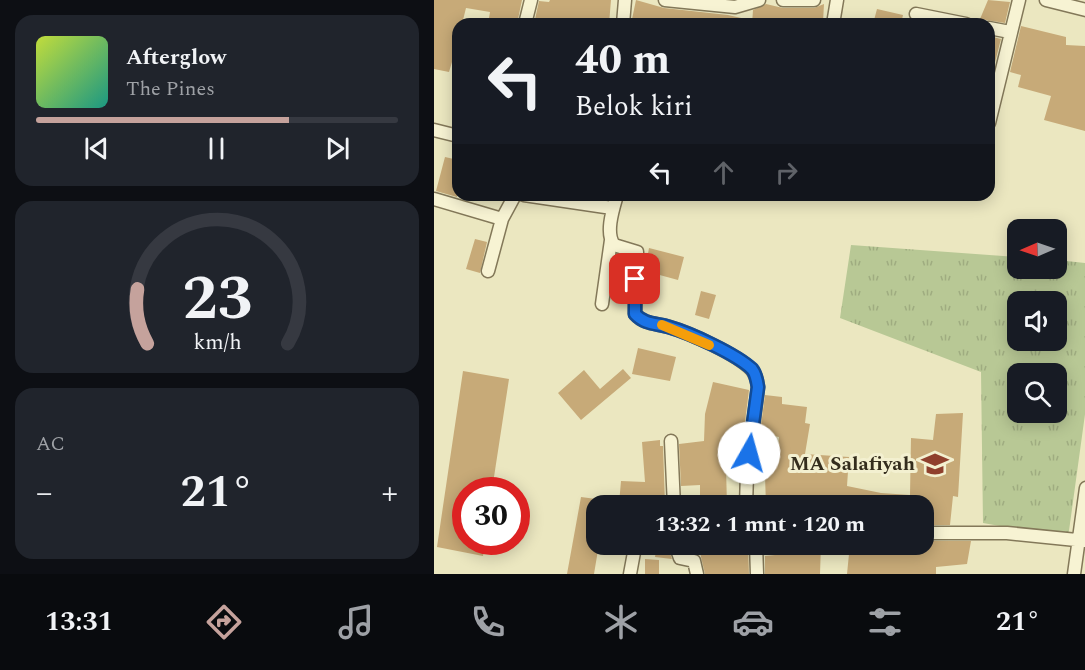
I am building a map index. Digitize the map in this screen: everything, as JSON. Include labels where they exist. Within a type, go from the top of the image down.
[{"type":"street","points":[[527,18],[532,0]]},
{"type":"street","points":[[624,18],[625,0]]},
{"type":"street","points":[[665,0],[735,7],[758,0]]},
{"type":"street","points":[[783,0],[814,0]]},
{"type":"street","points":[[821,0],[836,0],[834,18]]},
{"type":"street","points":[[995,97],[1019,0]]},
{"type":"street","points":[[1046,0],[1085,10]]},
{"type":"street","points":[[916,15],[933,18]]},
{"type":"street","points":[[995,29],[1010,32]]},
{"type":"street","points":[[434,130],[452,134]]},
{"type":"street","points":[[434,199],[502,219]]},
{"type":"street","points":[[488,271],[502,219],[512,201]]},
{"type":"street","points":[[565,201],[612,208]]},
{"type":"street","points":[[602,304],[611,240],[612,208],[615,201]]},
{"type":"street","points":[[611,240],[614,245],[637,252],[635,314],[641,321],[669,327],[704,342],[752,369],[756,376],[758,387],[746,495]]},
{"type":"street","points":[[671,441],[673,495]]},
{"type":"street","points":[[1074,574],[1082,541],[1085,489]]},
{"type":"street","points":[[934,533],[1007,533],[1082,541]]},
{"type":"street","points":[[630,574],[634,555]]},
{"type":"street","points":[[679,555],[680,558],[694,561],[697,574]]},
{"type":"street","points":[[756,555],[757,574]]},
{"type":"green space","points":[[851,245],[1007,256],[1007,279],[1067,279],[1067,261],[1085,263],[1086,407],[1068,538],[983,523],[981,372],[840,318]]},
{"type":"building","points":[[434,0],[522,0],[518,18],[489,18],[490,12],[466,8],[464,18],[452,18],[452,62],[449,72],[434,69]]},
{"type":"building","points":[[550,0],[611,0],[610,18],[535,18],[539,1],[549,2]]},
{"type":"building","points":[[636,0],[664,8],[741,18],[632,18]]},
{"type":"building","points":[[988,0],[1010,2],[1005,23],[995,21],[995,18],[980,18]]},
{"type":"building","points":[[766,4],[783,8],[814,8],[824,4],[823,18],[752,18],[753,10]]},
{"type":"building","points":[[877,9],[903,15],[902,18],[875,18]]},
{"type":"building","points":[[1021,26],[1066,37],[1066,45],[1085,46],[1085,131],[1044,120],[1051,96],[1018,87],[1021,75],[1010,72]]},
{"type":"building","points":[[995,38],[1001,39],[995,62]]},
{"type":"building","points":[[445,157],[452,159],[452,196],[436,191]]},
{"type":"building","points":[[475,239],[487,242],[480,273],[466,269]]},
{"type":"building","points":[[649,248],[684,257],[678,280],[645,271]]},
{"type":"building","points":[[701,291],[716,295],[709,319],[695,315]]},
{"type":"building","points":[[638,348],[676,357],[670,381],[632,374]]},
{"type":"building","points":[[623,369],[631,378],[581,420],[558,393],[584,370],[600,389]]},
{"type":"building","points":[[463,371],[509,379],[494,477],[452,477],[452,550],[437,547]]},
{"type":"building","points":[[713,382],[749,390],[744,430],[739,429],[738,443],[724,442],[721,467],[726,467],[727,495],[700,495],[700,485],[681,486],[679,444],[704,441],[705,414]]},
{"type":"building","points":[[765,395],[782,397],[782,404],[807,407],[805,423],[810,424],[805,454],[849,457],[847,486],[881,493],[910,495],[766,495],[765,476],[756,476],[757,461],[777,458],[779,437],[760,433]]},
{"type":"building","points":[[963,413],[958,497],[953,496],[950,525],[934,525],[934,495],[910,495],[911,438],[933,440],[936,414]]},
{"type":"building","points":[[660,440],[660,446],[663,446],[665,495],[620,495],[621,481],[645,482],[642,442]]},
{"type":"building","points":[[581,497],[586,498],[586,555],[597,555],[594,574],[567,574]]},
{"type":"building","points":[[934,541],[971,541],[967,564],[936,567],[936,574],[847,574],[849,555],[934,555]]},
{"type":"building","points":[[655,555],[671,555],[672,559],[655,557]]},
{"type":"building","points":[[701,555],[748,555],[749,574],[705,574]]},
{"type":"building","points":[[821,555],[820,574],[765,574],[765,556]]},
{"type":"building","points":[[645,559],[659,560],[659,574],[645,574]]},
{"type":"slow traffic","points":[[662,325],[709,345]]},
{"type":"place","name":"MA Salafiyah","points":[[935,464]]},
{"type":"route","points":[[635,279],[635,314],[641,321],[669,327],[733,357],[752,369],[758,387],[749,453]]}]
